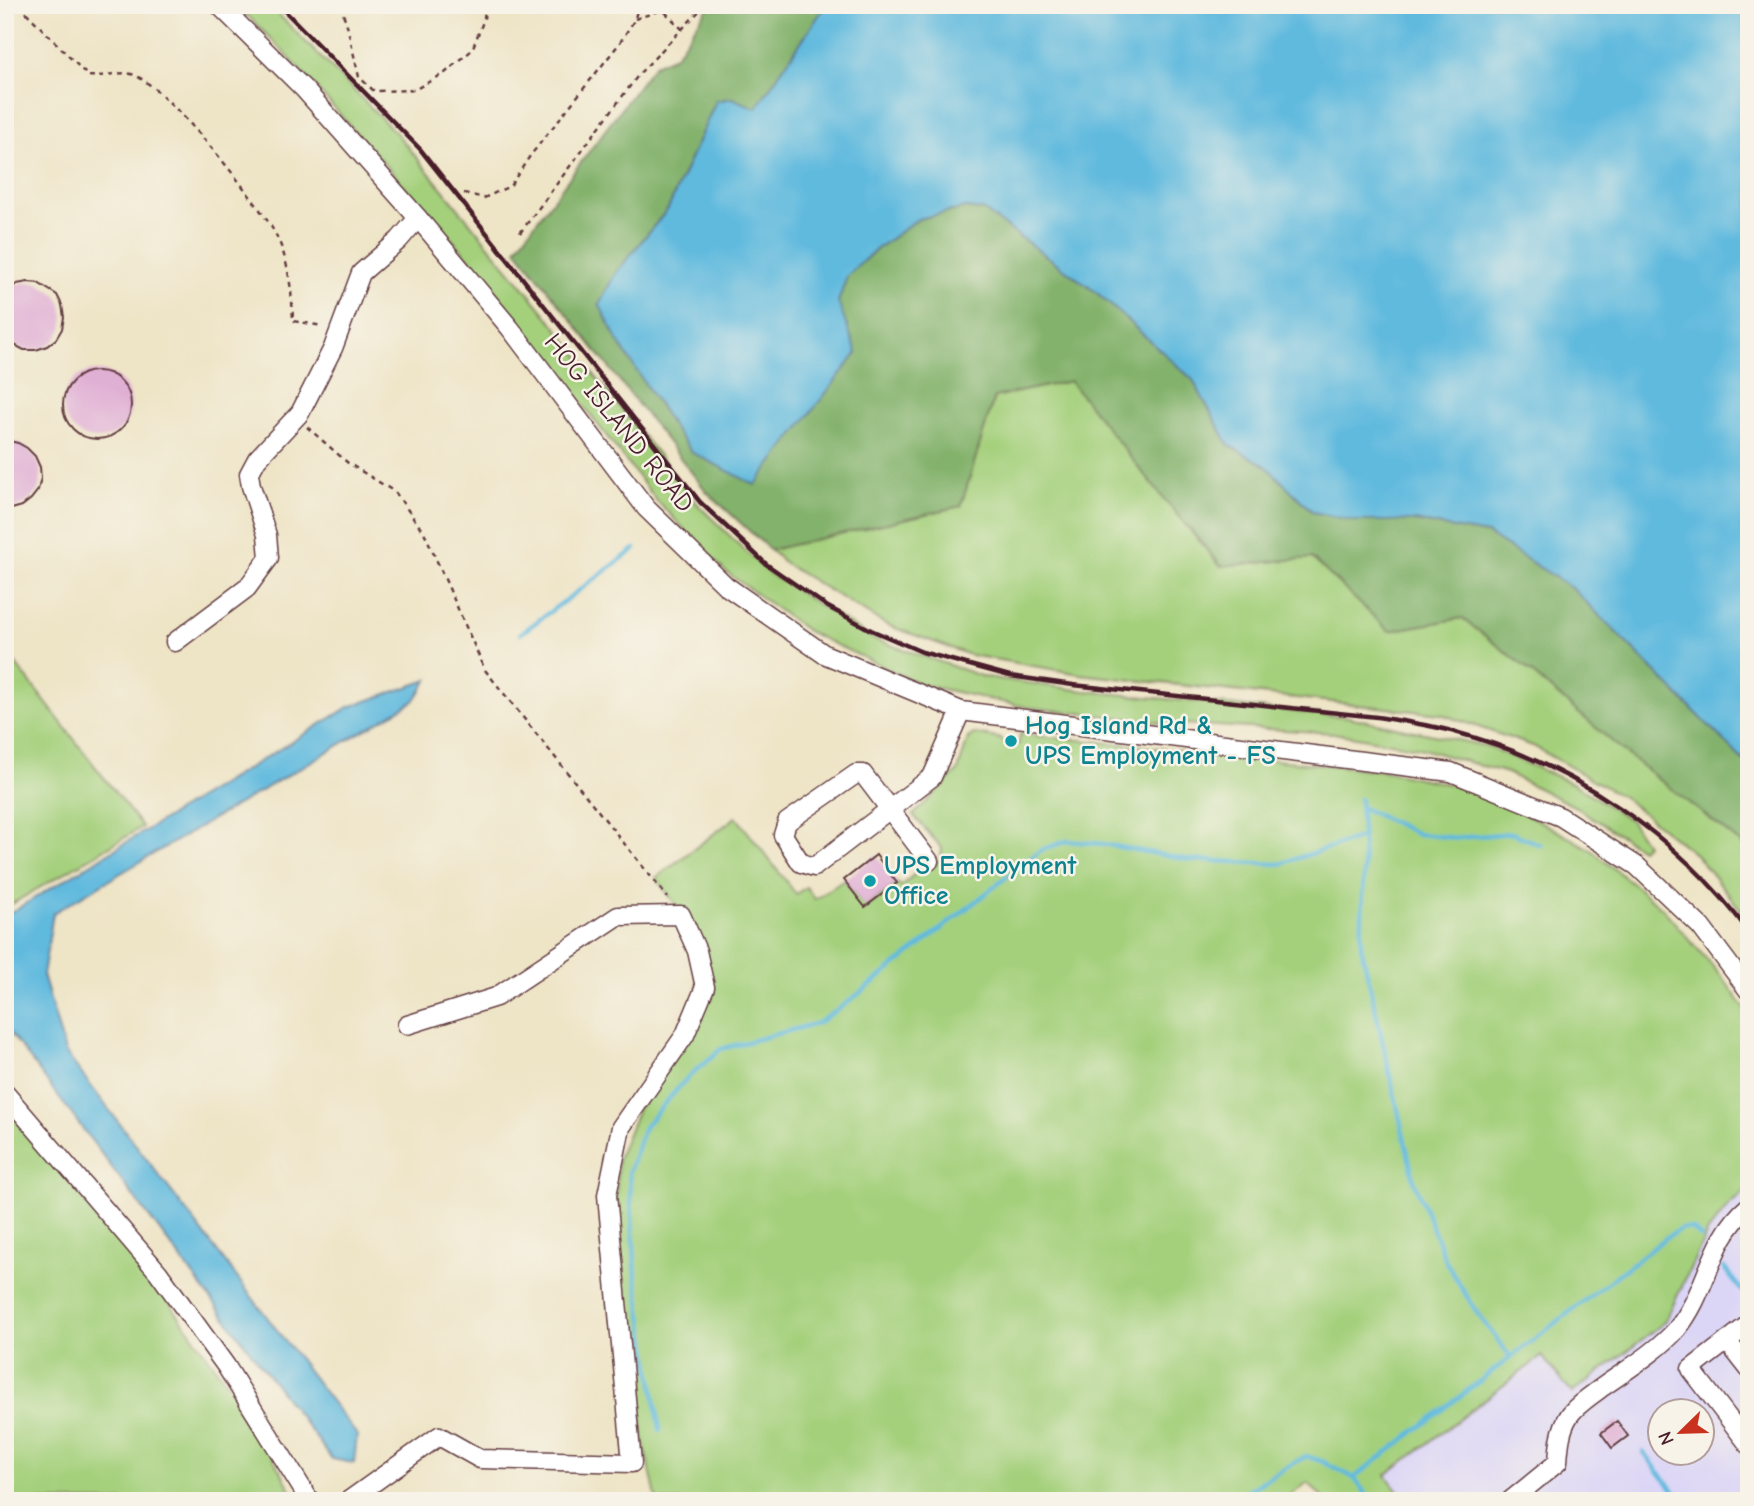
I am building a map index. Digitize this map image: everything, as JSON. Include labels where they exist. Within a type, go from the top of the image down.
[{"type":"street","name":"HOG ISLAND ROAD","points":[[219,5],[304,89],[418,218],[510,328],[646,508],[726,586],[824,654],[961,711],[1451,772],[1561,817],[1637,866],[1701,927],[1749,991]]},
{"type":"street","points":[[175,642],[247,588],[269,558],[267,536],[249,474],[257,458],[296,418],[321,373],[361,273],[399,240],[418,218]]},
{"type":"street","points":[[929,861],[890,809],[863,774],[856,774],[787,822],[783,835],[802,863],[814,867],[890,809],[932,776],[961,711]]},
{"type":"street","points":[[348,1501],[439,1436],[480,1459],[632,1463],[607,1195],[621,1126],[685,1035],[705,987],[697,951],[681,915],[618,916],[496,997],[407,1025]]},
{"type":"street","points":[[5,1093],[158,1272],[226,1366],[310,1501]]},
{"type":"street","points":[[1510,1501],[1558,1462],[1560,1437],[1569,1416],[1589,1397],[1675,1331],[1689,1312],[1714,1251],[1725,1232],[1749,1206]]},
{"type":"street","points":[[1749,1324],[1690,1369],[1749,1446]]},
{"type":"street","points":[[1727,1341],[1749,1369]]},
{"type":"path","points":[[19,5],[88,76],[129,74],[141,78],[164,96],[238,178],[277,236],[286,262],[293,321],[339,331]]},
{"type":"path","points":[[339,5],[346,22],[359,77],[374,91],[414,90],[445,73],[472,50],[484,19],[485,5]]},
{"type":"path","points":[[464,193],[484,198],[510,186],[530,156],[619,44],[635,19],[638,5]]},
{"type":"path","points":[[658,5],[683,30]]},
{"type":"path","points":[[520,233],[639,74],[705,5]]},
{"type":"path","points":[[635,19],[663,10]]},
{"type":"path","points":[[296,418],[348,463],[395,492],[425,534],[485,670],[681,915]]},
{"type":"shaded area","points":[[1749,1149],[1749,1501],[1334,1501]]},
{"type":"green space","points":[[237,5],[269,5],[397,134],[700,507],[767,572],[873,639],[984,677],[1085,691],[1348,717],[1486,746],[1574,784],[1630,820],[1646,844],[1641,849],[1576,807],[1507,773],[1419,748],[1334,733],[1167,723],[1026,707],[923,685],[810,633],[725,571],[657,501],[469,258],[281,49]]},
{"type":"green space","points":[[706,5],[826,5],[756,109],[732,98],[716,101],[668,209],[615,274],[616,338],[674,429],[693,453],[857,354],[838,302],[847,276],[875,250],[918,219],[965,208],[983,210],[1096,292],[1193,379],[1229,445],[1265,465],[1313,512],[1355,521],[1415,521],[1487,534],[1572,588],[1749,766],[1749,853],[1742,844],[1628,755],[1519,662],[1462,618],[1389,631],[1312,558],[1221,566],[1070,381],[994,397],[961,506],[770,550],[707,492],[516,249],[654,65],[675,56],[708,8]]},
{"type":"green space","points":[[1070,381],[1220,566],[1312,558],[1389,631],[1462,618],[1519,662],[1628,755],[1742,844],[1749,853],[1749,920],[1696,855],[1623,797],[1533,746],[1441,714],[1080,674],[970,655],[887,625],[787,565],[770,550],[961,506],[994,397]]},
{"type":"green space","points":[[5,650],[142,827],[5,908]]},
{"type":"green space","points":[[974,734],[1019,744],[1020,734],[1385,771],[1462,787],[1523,812],[1590,849],[1662,908],[1722,977],[1749,1014],[1749,1188],[1729,1205],[1707,1233],[1665,1322],[1572,1393],[1542,1356],[1386,1475],[1406,1501],[1325,1501],[1308,1482],[1283,1501],[657,1501],[644,1444],[615,1224],[618,1158],[638,1109],[700,1021],[693,928],[656,878],[736,817],[796,894],[806,887],[815,899],[844,880],[866,907],[897,883],[901,886],[925,865],[932,867],[941,859],[942,848],[913,815],[958,771],[968,738]]},
{"type":"green space","points":[[5,1108],[147,1271],[250,1416],[297,1501],[5,1501]]},
{"type":"water","points":[[826,5],[1749,5],[1749,766],[1572,588],[1487,534],[1415,521],[1355,521],[1313,512],[1265,465],[1229,445],[1192,379],[1096,292],[983,210],[965,208],[918,219],[875,250],[847,276],[838,302],[857,353],[755,485],[693,453],[674,429],[616,338],[599,304],[615,274],[668,209],[716,101],[732,98],[756,108]]},
{"type":"water","points":[[428,680],[414,701],[53,913],[43,975],[65,1052],[357,1435],[354,1463],[332,1459],[5,1026],[5,916],[349,707]]},
{"type":"building","points":[[38,283],[57,295],[64,317],[62,329],[56,339],[36,350],[24,350],[5,340],[5,292],[17,284]]},
{"type":"building","points":[[90,371],[104,371],[116,376],[126,386],[131,405],[126,424],[116,434],[104,439],[90,439],[78,434],[68,424],[63,412],[63,398],[68,386],[78,376]]},
{"type":"building","points":[[5,440],[18,443],[35,456],[41,478],[38,490],[31,499],[22,506],[5,511]]},
{"type":"building","name":"UPS Employment Office","points":[[876,855],[897,883],[865,907],[844,880]]},
{"type":"building","points":[[1617,1421],[1628,1436],[1612,1448],[1601,1433]]},
{"type":"waterway","points":[[520,634],[635,549]]},
{"type":"waterway","points":[[1360,799],[1364,866],[1361,946],[1414,1181],[1446,1262],[1477,1313],[1511,1358]]},
{"type":"waterway","points":[[1360,807],[1418,834],[1457,838],[1512,833],[1541,845]]},
{"type":"waterway","points":[[660,1430],[636,1278],[629,1172],[644,1127],[688,1077],[721,1049],[818,1023],[1041,850],[1067,841],[1103,844],[1190,860],[1280,864],[1362,837]]},
{"type":"waterway","points":[[1354,1478],[1667,1237],[1682,1228],[1693,1229],[1701,1237]]},
{"type":"waterway","points":[[1724,1268],[1749,1300]]},
{"type":"waterway","points":[[1643,1452],[1682,1501]]},
{"type":"waterway","points":[[1230,1501],[1306,1456],[1354,1478],[1371,1501]]},
{"type":"railway","points":[[279,5],[420,149],[700,502],[766,564],[828,607],[871,630],[922,652],[1010,676],[1377,717],[1446,730],[1498,746],[1580,783],[1619,807],[1689,864],[1749,932]]},
{"type":"place","name":"Hog Island Rd & UPS Employment - FS","points":[[1011,741]]},
{"type":"place","name":"UPS Employment Office","points":[[870,881]]}]
